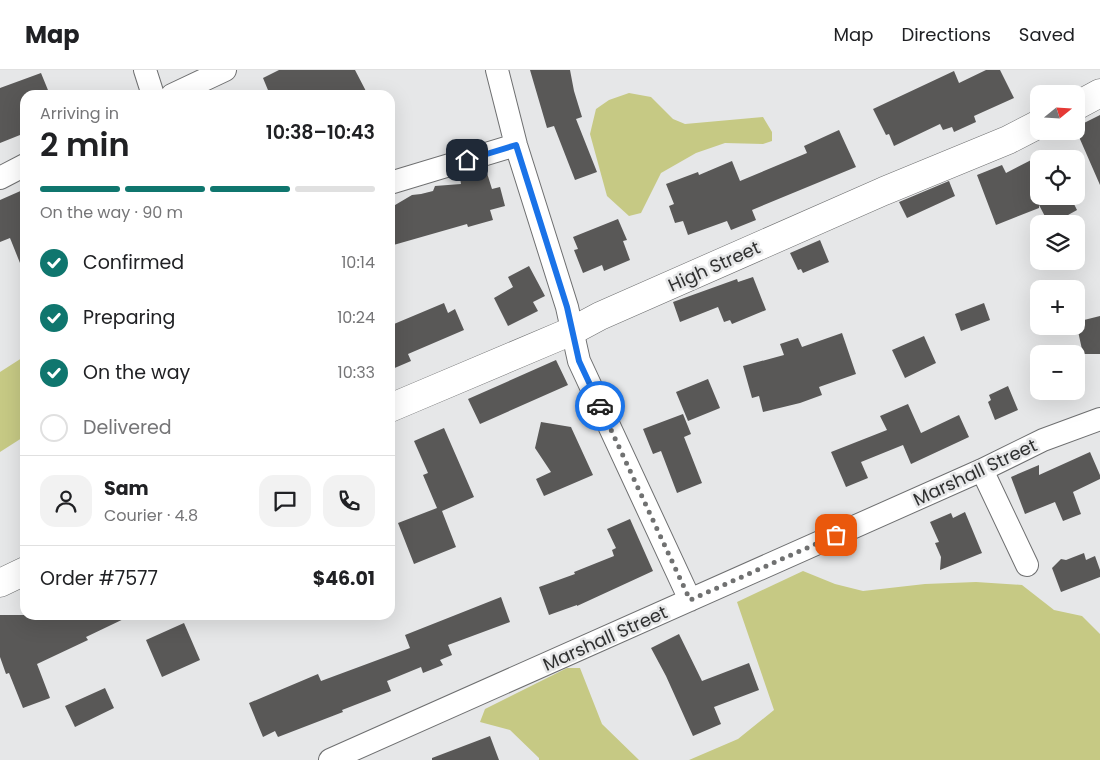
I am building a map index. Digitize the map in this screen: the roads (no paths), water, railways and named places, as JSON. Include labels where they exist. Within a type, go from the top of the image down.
[{"type":"main road","points":[[1085,101],[1100,93]]},
{"type":"main road","name":"High Street","points":[[395,406],[572,331],[600,316],[884,190],[1008,140],[1030,129]]},
{"type":"main road","points":[[0,583],[20,573]]},
{"type":"street","points":[[145,70],[151,90]]},
{"type":"street","points":[[183,90],[225,70]]},
{"type":"street","points":[[497,70],[516,145],[567,307],[579,361],[690,600]]},
{"type":"street","points":[[395,182],[516,145]]},
{"type":"street","points":[[0,178],[20,168]]},
{"type":"street","name":"Marshall Street","points":[[330,760],[982,470],[1044,440],[1100,419]]},
{"type":"street","points":[[982,470],[1027,564]]}]
